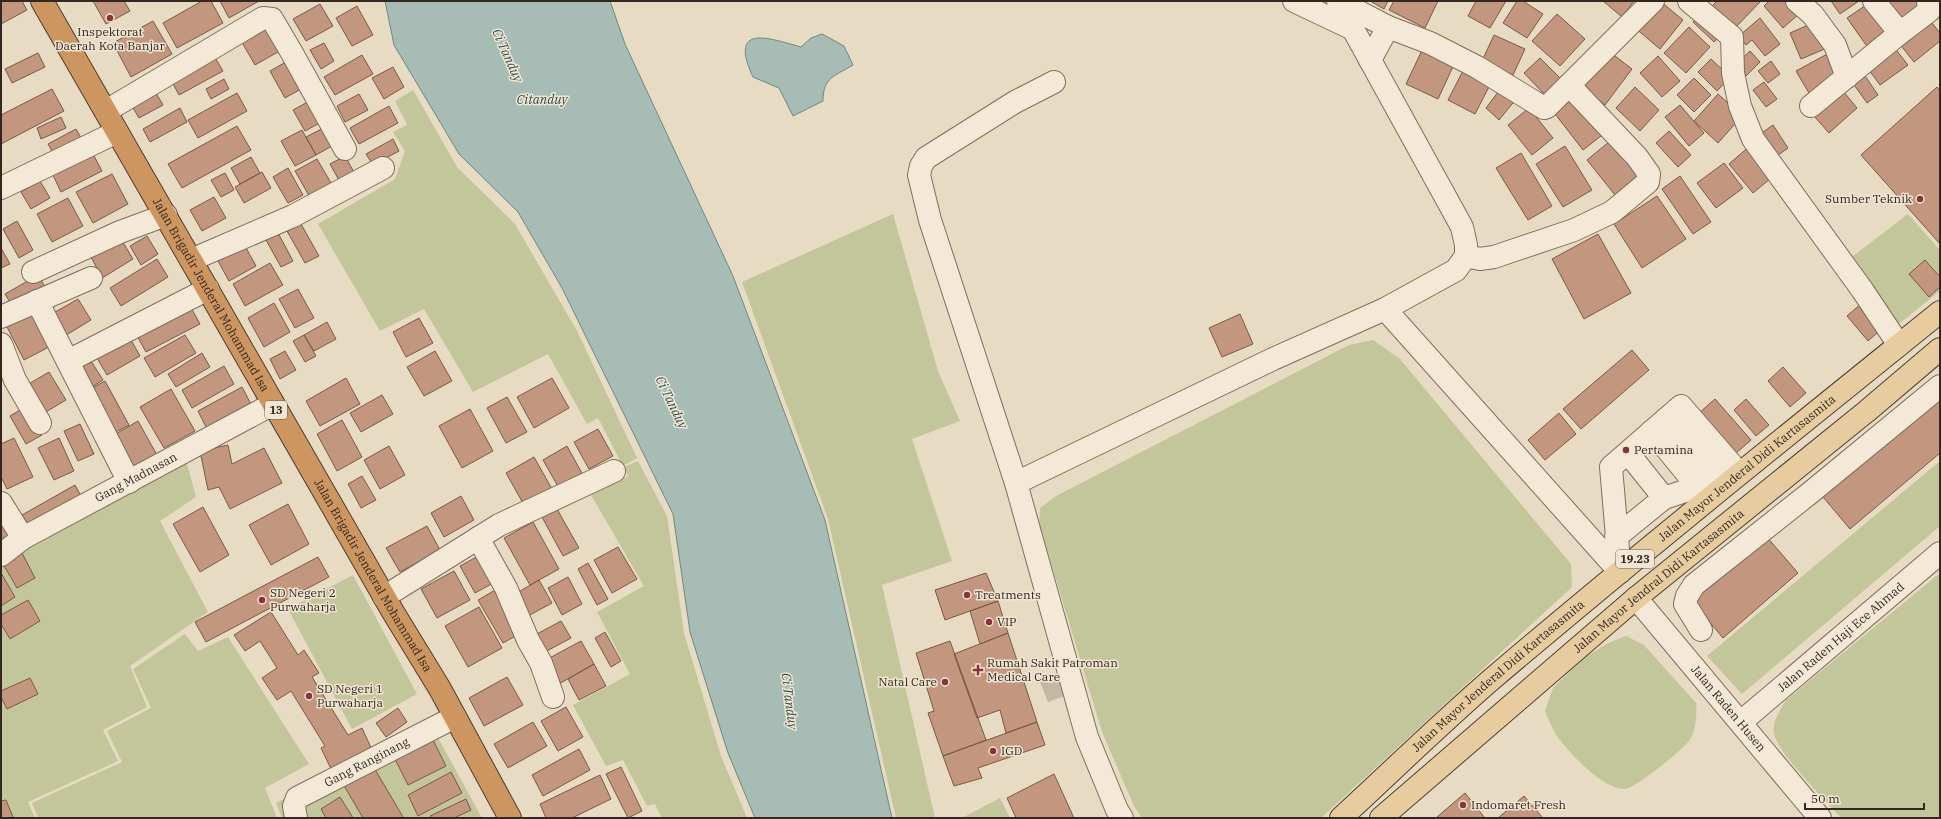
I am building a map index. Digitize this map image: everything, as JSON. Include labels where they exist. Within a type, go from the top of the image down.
[{"type":"highway","name":"Jalan Brigadir Jenderal Mohammad Isa","points":[[42,1],[384,597],[455,717],[510,818]]},
{"type":"main road","name":"Jalan Mayor Jenderal Didi Kartasasmita","points":[[1341,818],[1490,681],[1620,572],[1729,477],[1940,312]]},
{"type":"main road","name":"Jalan Mayor Jendral Didi Kartasasmita","points":[[1382,818],[1636,598],[1792,472],[1940,349]]},
{"type":"street","points":[[1016,483],[1273,359],[1385,309],[1456,270],[1466,256],[1466,245],[1462,227],[1353,29],[1294,1]]},
{"type":"street","points":[[1338,1],[1388,27],[1430,42],[1471,64],[1541,107],[1547,107],[1653,1]]},
{"type":"street","points":[[1688,1],[1732,37],[1733,73],[1740,106],[1754,139],[1863,291],[1899,344]]},
{"type":"street","points":[[1797,1],[1813,15],[1835,45],[1847,77]]},
{"type":"street","points":[[1874,1],[1900,33]]},
{"type":"street","points":[[1810,106],[1929,11],[1928,1]]},
{"type":"street","points":[[106,111],[263,18],[268,18],[272,19],[292,53],[345,149]]},
{"type":"street","points":[[1370,60],[1388,27]]},
{"type":"street","points":[[1054,82],[1015,102],[926,158],[921,166],[920,175],[930,220],[1016,483],[1087,737],[1117,810],[1122,818]]},
{"type":"street","points":[[1466,256],[1480,259],[1494,257],[1574,230],[1612,212],[1648,182],[1649,174],[1637,157],[1569,85]]},
{"type":"street","points":[[1,188],[117,132]]},
{"type":"street","points":[[191,260],[293,216],[383,168]]},
{"type":"street","points":[[33,272],[120,232],[166,215]]},
{"type":"street","points":[[1,317],[91,278]]},
{"type":"street","points":[[68,361],[208,289]]},
{"type":"street","points":[[38,301],[129,482]]},
{"type":"street","points":[[1385,309],[1620,572]]},
{"type":"street","points":[[1,344],[15,380],[40,423]]},
{"type":"street","points":[[1701,630],[1685,604],[1687,596],[1694,586],[1940,386]]},
{"type":"street","name":"Gang Madnasan","points":[[1,555],[23,538],[273,404]]},
{"type":"street","points":[[1616,537],[1680,493],[1729,477],[1681,406],[1611,467],[1616,537],[1620,572]]},
{"type":"street","points":[[1646,437],[1680,493]]},
{"type":"street","points":[[1646,437],[1680,493]]},
{"type":"street","points":[[384,597],[478,538],[549,500],[614,471]]},
{"type":"street","points":[[1792,472],[1810,493]]},
{"type":"street","points":[[1,503],[23,538]]},
{"type":"street","points":[[478,538],[506,588],[528,640],[540,663],[553,696]]},
{"type":"street","name":"Jalan Raden Haji Ece Ahmad","points":[[1741,722],[1940,553]]},
{"type":"street","name":"Jalan Raden Husen","points":[[1636,598],[1820,818]]},
{"type":"street","name":"Gang Ranginang","points":[[296,818],[294,806],[297,798],[455,717]]},
{"type":"green space","points":[[413,90],[457,167],[515,224],[577,331],[637,458],[623,466],[598,418],[587,424],[548,354],[473,392],[424,309],[380,331],[318,224],[395,179],[405,151],[393,132],[407,125],[395,101]]},
{"type":"green space","points":[[893,214],[938,371],[960,421],[912,439],[952,561],[882,585],[935,818],[896,818],[828,519],[742,282]]},
{"type":"green space","points":[[1908,214],[1940,250],[1940,291],[1891,330],[1844,263]]},
{"type":"green space","points":[[1373,340],[1400,359],[1571,564],[1572,587],[1321,818],[1142,818],[1134,806],[1102,732],[1039,523],[1040,508],[1056,496],[1349,345]]},
{"type":"green space","points":[[186,460],[196,497],[160,521],[208,612],[130,666],[147,707],[103,730],[118,761],[28,802],[35,818],[1,818],[1,554]]},
{"type":"green space","points":[[638,461],[667,516],[684,633],[721,756],[747,818],[662,818],[655,804],[647,806],[623,760],[606,766],[573,705],[630,674],[597,612],[644,586],[591,495],[628,476],[624,467]]},
{"type":"green space","points":[[1940,461],[1940,526],[1742,694],[1707,656]]},
{"type":"green space","points":[[1940,573],[1940,818],[1841,818],[1814,789],[1784,753],[1777,742],[1774,734],[1774,725],[1777,716],[1786,700]]},
{"type":"green space","points":[[353,575],[417,694],[352,729],[288,609]]},
{"type":"green space","points":[[185,634],[198,651],[228,637],[309,764],[265,788],[277,818],[38,818],[32,803],[122,762],[107,731],[151,708],[133,669]]},
{"type":"green space","points":[[1626,636],[1644,645],[1696,703],[1696,723],[1691,737],[1685,746],[1648,776],[1631,787],[1625,789],[1616,788],[1606,783],[1586,768],[1560,740],[1555,733],[1545,711],[1553,688],[1584,658],[1608,643]]},
{"type":"green space","points":[[431,725],[482,818],[282,818],[276,803]]},
{"type":"green space","points":[[1000,798],[1010,818],[962,818]]},
{"type":"water","name":"Citanduy","points":[[385,1],[610,1],[625,44],[733,276],[825,520],[892,818],[755,818],[728,753],[690,632],[673,514],[562,288],[518,212],[459,154],[394,45]]},
{"type":"water","points":[[822,34],[844,46],[853,65],[831,78],[825,87],[823,101],[793,116],[779,88],[753,77],[747,60],[745,48],[749,41],[756,38],[776,40],[801,47],[811,38]]},
{"type":"building","points":[[1,1],[22,1],[27,10],[1,24]]},
{"type":"building","name":"Inspektorat Daerah Kota Banjar","points":[[93,1],[124,1],[130,11],[106,24]]},
{"type":"building","points":[[202,1],[211,1],[223,23],[177,48],[163,23]]},
{"type":"building","points":[[220,1],[259,1],[229,18]]},
{"type":"building","points":[[1370,1],[1388,1],[1384,9]]},
{"type":"building","points":[[1394,1],[1438,1],[1425,28],[1389,10]]},
{"type":"building","points":[[1476,1],[1506,1],[1490,28],[1468,16]]},
{"type":"building","points":[[1517,1],[1523,1],[1543,14],[1527,38],[1503,23]]},
{"type":"building","points":[[1603,1],[1634,1],[1622,17]]},
{"type":"building","points":[[1660,1],[1683,20],[1660,49],[1634,27]]},
{"type":"building","points":[[1717,1],[1761,1],[1733,30],[1710,8]]},
{"type":"building","points":[[1769,1],[1788,1],[1799,14],[1783,28],[1764,6]]},
{"type":"building","points":[[1831,1],[1859,1],[1840,14]]},
{"type":"building","points":[[1880,1],[1920,1],[1924,6],[1900,26]]},
{"type":"building","points":[[1869,3],[1893,37],[1871,52],[1847,18]]},
{"type":"building","points":[[320,4],[333,26],[306,41],[293,19]]},
{"type":"building","points":[[357,6],[373,35],[352,46],[336,18]]},
{"type":"building","points":[[1701,13],[1723,33],[1714,42],[1693,22]]},
{"type":"building","points":[[1557,14],[1585,39],[1560,66],[1532,41]]},
{"type":"building","points":[[1760,18],[1780,44],[1765,56],[1752,40],[1746,45],[1739,36]]},
{"type":"building","points":[[1928,18],[1940,33],[1940,41],[1914,62],[1898,42]]},
{"type":"building","points":[[269,20],[285,48],[255,65],[239,37]]},
{"type":"building","points":[[153,21],[172,54],[131,77],[113,43]]},
{"type":"building","points":[[1815,22],[1827,48],[1801,59],[1790,33]]},
{"type":"building","points":[[1689,27],[1710,47],[1686,73],[1664,53]]},
{"type":"building","points":[[1494,35],[1525,49],[1513,75],[1482,61]]},
{"type":"building","points":[[324,43],[334,61],[321,69],[310,50]]},
{"type":"building","points":[[1425,44],[1456,60],[1438,99],[1406,84]]},
{"type":"building","points":[[1893,46],[1908,65],[1880,85],[1866,66]]},
{"type":"building","points":[[1606,49],[1632,69],[1605,105],[1579,84]]},
{"type":"building","points":[[1750,51],[1760,62],[1746,76],[1735,65]]},
{"type":"building","points":[[1831,52],[1843,74],[1809,93],[1796,71]]},
{"type":"building","points":[[38,53],[45,67],[12,83],[5,69]]},
{"type":"building","points":[[362,55],[373,74],[335,95],[324,77]]},
{"type":"building","points":[[214,56],[223,71],[179,95],[171,80]]},
{"type":"building","points":[[1658,56],[1680,81],[1662,97],[1640,73]]},
{"type":"building","points":[[293,58],[308,85],[285,98],[270,71]]},
{"type":"building","points":[[1540,58],[1560,78],[1544,94],[1524,73]]},
{"type":"building","points":[[1711,59],[1730,77],[1717,91],[1698,72]]},
{"type":"building","points":[[1771,61],[1780,74],[1768,83],[1758,71]]},
{"type":"building","points":[[1466,65],[1493,79],[1475,114],[1448,100]]},
{"type":"building","points":[[393,67],[404,87],[384,99],[372,78]]},
{"type":"building","points":[[1861,70],[1878,95],[1867,103],[1850,79]]},
{"type":"building","points":[[1694,78],[1711,95],[1694,112],[1677,95]]},
{"type":"building","points":[[224,79],[229,89],[211,99],[206,89]]},
{"type":"building","points":[[1764,82],[1777,99],[1766,107],[1753,90]]},
{"type":"building","points":[[1502,87],[1517,98],[1499,120],[1486,108]]},
{"type":"building","points":[[1635,87],[1659,110],[1640,131],[1616,108]]},
{"type":"building","name":"Sumber Teknik","points":[[1937,87],[1940,91],[1940,244],[1861,155]]},
{"type":"building","points":[[153,88],[163,105],[139,118],[129,101]]},
{"type":"building","points":[[52,89],[64,111],[1,144],[1,115]]},
{"type":"building","points":[[1843,91],[1857,108],[1829,133],[1814,116]]},
{"type":"building","points":[[1575,92],[1606,132],[1583,150],[1552,110]]},
{"type":"building","points":[[237,93],[247,111],[198,138],[188,120]]},
{"type":"building","points":[[359,94],[368,110],[345,122],[337,106]]},
{"type":"building","points":[[1718,94],[1742,116],[1718,143],[1694,121]]},
{"type":"building","points":[[315,98],[327,119],[305,131],[293,110]]},
{"type":"building","points":[[1680,105],[1704,133],[1689,146],[1665,117]]},
{"type":"building","points":[[389,106],[398,123],[359,144],[350,128]]},
{"type":"building","points":[[180,108],[187,122],[150,142],[143,129]]},
{"type":"building","points":[[1529,108],[1553,138],[1532,155],[1508,125]]},
{"type":"building","points":[[61,117],[66,128],[41,139],[37,128]]},
{"type":"building","points":[[329,125],[339,142],[316,155],[306,137]]},
{"type":"building","points":[[1773,125],[1788,148],[1774,158],[1759,135]]},
{"type":"building","points":[[237,126],[251,150],[182,188],[168,164]]},
{"type":"building","points":[[76,129],[85,145],[57,160],[48,144]]},
{"type":"building","points":[[302,130],[316,155],[295,166],[281,141]]},
{"type":"building","points":[[1669,131],[1691,155],[1678,167],[1656,143]]},
{"type":"building","points":[[1615,137],[1643,171],[1615,195],[1587,160]]},
{"type":"building","points":[[393,139],[399,151],[373,165],[366,154]]},
{"type":"building","points":[[1752,144],[1776,174],[1753,193],[1729,164]]},
{"type":"building","points":[[1565,146],[1592,190],[1563,207],[1536,164]]},
{"type":"building","points":[[1521,153],[1552,206],[1528,220],[1496,168]]},
{"type":"building","points":[[93,154],[102,171],[61,192],[53,175]]},
{"type":"building","points":[[345,156],[355,174],[340,182],[330,164]]},
{"type":"building","points":[[251,157],[260,173],[240,184],[231,168]]},
{"type":"building","points":[[317,159],[334,188],[312,201],[295,171]]},
{"type":"building","points":[[1724,163],[1743,188],[1716,208],[1697,183]]},
{"type":"building","points":[[288,168],[303,195],[288,203],[273,177]]},
{"type":"building","points":[[262,172],[271,188],[244,203],[235,187]]},
{"type":"building","points":[[225,173],[234,190],[221,197],[211,180]]},
{"type":"building","points":[[112,174],[128,204],[93,223],[76,192]]},
{"type":"building","points":[[1680,176],[1711,222],[1693,234],[1662,189]]},
{"type":"building","points":[[40,181],[50,198],[31,209],[21,192]]},
{"type":"building","points":[[1657,196],[1686,239],[1642,268],[1614,224]]},
{"type":"building","points":[[214,197],[226,218],[202,231],[190,210]]},
{"type":"building","points":[[68,198],[83,226],[52,242],[37,214]]},
{"type":"building","points":[[17,221],[33,250],[19,258],[3,229]]},
{"type":"building","points":[[301,224],[319,256],[305,263],[287,231]]},
{"type":"building","points":[[278,233],[293,261],[281,267],[266,240]]},
{"type":"building","points":[[1598,234],[1631,293],[1584,319],[1552,259]]},
{"type":"building","points":[[147,236],[158,254],[141,265],[130,246]]},
{"type":"building","points":[[121,239],[133,259],[102,278],[91,257]]},
{"type":"building","points":[[245,246],[256,266],[229,281],[218,261]]},
{"type":"building","points":[[1,248],[10,264],[1,268]]},
{"type":"building","points":[[157,259],[168,277],[121,306],[110,288]]},
{"type":"building","points":[[1925,260],[1940,277],[1940,287],[1929,297],[1909,274]]},
{"type":"building","points":[[270,263],[283,285],[245,306],[233,284]]},
{"type":"building","points":[[38,275],[47,290],[14,309],[5,294]]},
{"type":"building","points":[[298,289],[314,318],[295,328],[279,299]]},
{"type":"building","points":[[78,299],[91,320],[63,337],[50,315]]},
{"type":"building","points":[[1863,302],[1885,326],[1868,341],[1847,316]]},
{"type":"building","points":[[274,303],[290,332],[264,347],[248,318]]},
{"type":"building","points":[[189,304],[200,324],[146,352],[135,332]]},
{"type":"building","points":[[32,314],[49,347],[24,360],[7,327]]},
{"type":"building","points":[[1240,314],[1253,344],[1222,357],[1209,328]]},
{"type":"building","points":[[419,318],[433,343],[406,357],[393,332]]},
{"type":"building","points":[[327,322],[336,339],[314,351],[304,335]]},
{"type":"building","points":[[127,333],[140,356],[107,375],[94,353]]},
{"type":"building","points":[[185,335],[196,353],[155,377],[144,358]]},
{"type":"building","points":[[304,335],[316,356],[305,362],[293,341]]},
{"type":"building","points":[[1632,350],[1649,370],[1581,429],[1563,409]]},
{"type":"building","points":[[285,351],[296,370],[280,379],[270,359]]},
{"type":"building","points":[[435,351],[452,381],[424,396],[407,367]]},
{"type":"building","points":[[86,353],[103,380],[87,390],[71,362]]},
{"type":"building","points":[[202,353],[210,367],[176,387],[168,374]]},
{"type":"building","points":[[224,366],[234,384],[192,408],[182,390]]},
{"type":"building","points":[[1783,367],[1806,393],[1790,407],[1768,381]]},
{"type":"building","points":[[49,372],[66,400],[44,413],[27,385]]},
{"type":"building","points":[[346,378],[360,404],[320,426],[306,401]]},
{"type":"building","points":[[552,378],[569,408],[534,428],[517,397]]},
{"type":"building","points":[[105,381],[129,425],[108,436],[85,392]]},
{"type":"building","points":[[242,387],[252,406],[207,429],[198,411]]},
{"type":"building","points":[[171,389],[195,431],[164,448],[140,407]]},
{"type":"building","points":[[382,395],[393,414],[361,432],[350,413]]},
{"type":"building","points":[[507,397],[527,432],[506,443],[487,408]]},
{"type":"building","points":[[1715,399],[1751,440],[1735,454],[1699,413]]},
{"type":"building","points":[[1746,399],[1769,425],[1756,436],[1734,410]]},
{"type":"building","points":[[1940,400],[1940,453],[1850,529],[1818,491]]},
{"type":"building","points":[[25,407],[42,435],[26,444],[10,416]]},
{"type":"building","points":[[470,409],[493,451],[462,468],[439,426]]},
{"type":"building","points":[[1559,413],[1576,434],[1545,460],[1528,440]]},
{"type":"building","points":[[342,420],[362,457],[337,471],[317,434]]},
{"type":"building","points":[[138,421],[157,455],[132,469],[114,435]]},
{"type":"building","points":[[80,424],[94,454],[78,461],[64,431]]},
{"type":"building","points":[[598,429],[613,456],[589,469],[574,442]]},
{"type":"building","points":[[14,438],[33,477],[7,489],[1,477],[1,444]]},
{"type":"building","points":[[59,438],[74,471],[54,480],[38,448]]},
{"type":"building","points":[[228,445],[232,464],[264,448],[282,483],[230,509],[219,487],[208,490],[200,451]]},
{"type":"building","points":[[389,446],[405,475],[380,489],[364,460]]},
{"type":"building","points":[[567,446],[584,477],[560,490],[543,460]]},
{"type":"building","points":[[534,457],[552,489],[524,505],[506,473]]},
{"type":"building","points":[[362,476],[376,500],[361,508],[348,484]]},
{"type":"building","points":[[75,485],[82,498],[30,528],[22,515]]},
{"type":"building","points":[[461,496],[474,520],[444,537],[431,513]]},
{"type":"building","points":[[288,504],[309,544],[271,565],[249,525]]},
{"type":"building","points":[[203,507],[229,555],[200,572],[173,524]]},
{"type":"building","points":[[557,509],[579,548],[563,556],[542,517]]},
{"type":"building","points":[[1,510],[14,534],[1,541]]},
{"type":"building","points":[[533,522],[559,569],[530,585],[504,538]]},
{"type":"building","points":[[427,526],[440,550],[400,572],[386,548]]},
{"type":"building","points":[[1766,536],[1798,573],[1723,638],[1691,600]]},
{"type":"building","points":[[618,547],[637,579],[612,593],[594,560]]},
{"type":"building","points":[[22,553],[35,578],[17,588],[3,564]]},
{"type":"building","points":[[482,554],[497,581],[475,593],[460,566]]},
{"type":"building","name":"SD Negeri 2 Purwaharja","points":[[318,557],[329,577],[206,642],[195,622]]},
{"type":"building","points":[[588,563],[608,599],[597,605],[578,569]]},
{"type":"building","points":[[454,571],[470,600],[437,618],[421,589]]},
{"type":"building","points":[[1,573],[15,597],[1,606]]},
{"type":"building","name":"Treatments","points":[[986,573],[998,601],[945,620],[935,590]]},
{"type":"building","points":[[568,577],[582,604],[562,615],[548,588]]},
{"type":"building","points":[[539,580],[552,603],[528,616],[515,594]]},
{"type":"building","points":[[497,589],[521,633],[503,643],[478,600]]},
{"type":"building","points":[[28,600],[40,621],[10,639],[1,624],[1,615]]},
{"type":"building","name":"VIP","points":[[998,601],[1008,633],[980,644],[970,611]]},
{"type":"building","points":[[479,607],[502,648],[468,667],[445,626]]},
{"type":"building","name":"SD Negeri 1 Purwaharja","points":[[271,612],[298,655],[304,650],[319,673],[312,677],[348,735],[362,728],[373,752],[332,771],[321,748],[325,746],[291,691],[277,700],[262,678],[277,668],[260,641],[245,651],[234,635]]},
{"type":"building","points":[[561,621],[571,638],[545,652],[535,635]]},
{"type":"building","points":[[605,632],[621,661],[611,667],[595,638]]},
{"type":"building","points":[[1008,633],[1037,722],[1006,733],[1000,710],[977,718],[954,654]]},
{"type":"building","points":[[581,641],[594,664],[557,685],[544,661]]},
{"type":"building","name":"Natal Care","points":[[950,641],[986,740],[943,756],[928,713],[934,711],[916,653]]},
{"type":"building","points":[[594,664],[606,686],[579,700],[568,679]]},
{"type":"building","points":[[507,677],[523,705],[484,726],[469,698]]},
{"type":"building","points":[[30,678],[38,694],[7,709],[1,697],[1,691]]},
{"type":"building","points":[[566,707],[583,737],[558,751],[541,721]]},
{"type":"building","points":[[398,708],[407,722],[386,737],[376,723]]},
{"type":"building","points":[[533,722],[547,746],[508,768],[494,744]]},
{"type":"building","name":"IGD","points":[[1037,722],[1045,745],[978,768],[982,778],[954,786],[943,756]]},
{"type":"building","points":[[431,736],[446,766],[408,785],[393,755]]},
{"type":"building","points":[[579,749],[590,770],[543,796],[532,775]]},
{"type":"building","points":[[373,766],[403,817],[402,818],[363,818],[343,784]]},
{"type":"building","points":[[621,767],[642,811],[628,818],[606,774]]},
{"type":"building","points":[[451,772],[462,793],[418,816],[408,795]]},
{"type":"building","points":[[1054,774],[1074,818],[1016,818],[1007,798]]},
{"type":"building","points":[[600,775],[611,799],[572,818],[546,818],[540,804]]},
{"type":"building","name":"Indomaret Fresh","points":[[1465,793],[1485,818],[1437,818],[1437,817]]},
{"type":"building","points":[[1524,796],[1543,818],[1498,818]]},
{"type":"building","points":[[340,797],[353,818],[326,818],[321,809]]},
{"type":"building","points":[[466,799],[471,810],[454,818],[431,818],[430,816]]},
{"type":"building","points":[[6,800],[13,817],[1,818],[1,801]]},
{"type":"tunnel","points":[[1044,692],[1072,681]]},
{"type":"place","name":"Inspektorat Daerah Kota Banjar","points":[[110,18]]},
{"type":"place","name":"Sumber Teknik","points":[[1920,199]]},
{"type":"place","name":"Pertamina","points":[[1626,450]]},
{"type":"place","name":"Treatments","points":[[967,595]]},
{"type":"place","name":"SD Negeri 2 Purwaharja","points":[[262,600]]},
{"type":"place","name":"VIP","points":[[989,622]]},
{"type":"place","name":"Rumah Sakit Patroman Medical Care","points":[[978,670]]},
{"type":"place","name":"Natal Care","points":[[945,682]]},
{"type":"place","name":"SD Negeri 1 Purwaharja","points":[[309,696]]},
{"type":"place","name":"IGD","points":[[993,751]]},
{"type":"place","name":"Indomaret Fresh","points":[[1463,805]]},
{"type":"water label","name":"Ci Tanduy","points":[[508,55]]},
{"type":"water label","name":"Ci Tanduy","points":[[672,402]]},
{"type":"water label","name":"Ci Tanduy","points":[[790,701]]}]
